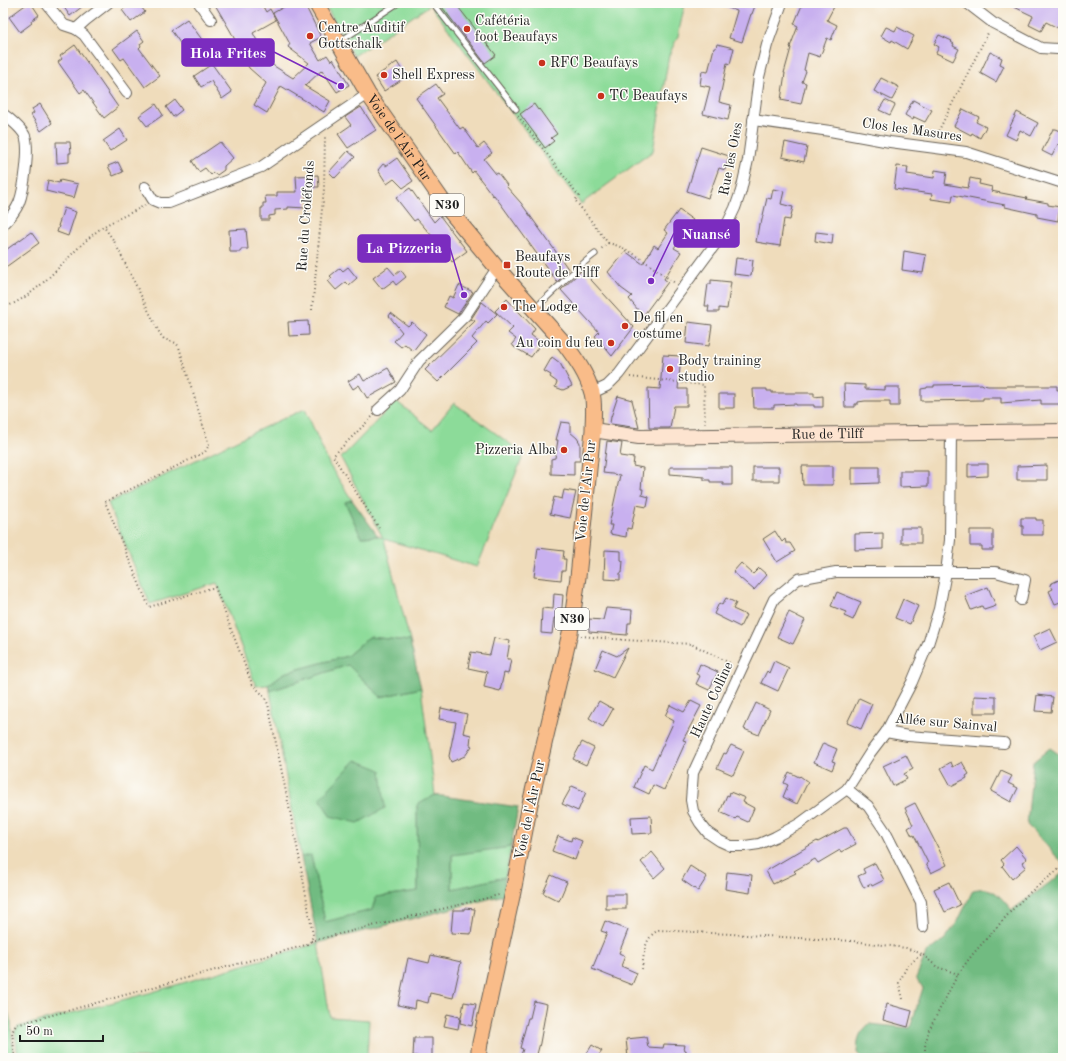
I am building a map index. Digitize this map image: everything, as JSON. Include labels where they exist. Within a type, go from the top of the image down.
[{"type":"main road","name":"Voie de l'Air Pur","points":[[316,3],[368,94],[450,210],[497,268],[564,343],[585,374],[592,393],[592,430],[578,577],[570,633],[530,804],[478,1058]]},
{"type":"main road","name":"Rue de Tilff","points":[[592,430],[639,437],[1063,431]]},
{"type":"street","points":[[46,3],[64,26],[76,29],[84,35],[127,93]]},
{"type":"street","points":[[76,29],[108,3]]},
{"type":"street","points":[[199,3],[211,20]]},
{"type":"street","name":"Rue les Oies","points":[[592,393],[607,386],[619,374],[722,236],[736,208],[748,160],[759,77],[769,39],[782,3]]},
{"type":"street","points":[[967,3],[993,23],[1041,48],[1058,49],[1063,46]]},
{"type":"street","name":"Rue du Croléfonds","points":[[153,200],[160,203],[169,203],[261,167],[368,94]]},
{"type":"street","points":[[3,114],[9,118],[25,135],[28,155],[19,202],[12,216],[3,225]]},
{"type":"street","name":"Clos les Masures","points":[[753,120],[830,131],[890,142],[966,152],[1063,183]]},
{"type":"street","points":[[145,187],[153,200]]},
{"type":"street","points":[[378,410],[400,390],[419,361],[465,316],[497,268]]},
{"type":"street","name":"Allée sur Sainval","points":[[847,789],[870,753],[886,732],[912,682],[928,644],[939,610],[950,540],[952,432]]},
{"type":"street","name":"Haute Colline","points":[[847,789],[799,824],[759,844],[745,846],[731,846],[708,833],[693,811],[691,800],[693,773],[774,599],[798,579],[836,572],[946,572]]},
{"type":"street","points":[[946,572],[996,572],[1025,580],[1022,600]]},
{"type":"street","name":"Allée sur Sainval","points":[[886,732],[908,736],[1004,743]]},
{"type":"street","points":[[847,789],[868,806],[885,831],[921,902],[923,927]]},
{"type":"lane","points":[[339,43],[398,3]]},
{"type":"lane","points":[[433,3],[516,109]]},
{"type":"lane","points":[[534,309],[558,289],[578,267],[595,254]]},
{"type":"path","points":[[931,147],[993,23]]},
{"type":"path","points":[[516,109],[519,118],[579,196],[575,200],[608,243],[618,245],[627,250],[682,289]]},
{"type":"path","name":"Rue du Croléfonds","points":[[312,310],[324,189],[325,123]]},
{"type":"path","points":[[3,302],[10,306],[27,295],[96,232],[153,200]]},
{"type":"path","points":[[104,227],[114,241],[160,334],[164,339],[176,343],[179,347],[209,445],[205,452],[105,502],[149,607],[215,587],[252,684],[264,696],[268,704],[299,856],[313,935],[311,941]]},
{"type":"path","points":[[595,254],[608,243]]},
{"type":"path","points":[[619,374],[633,378],[704,385],[705,436]]},
{"type":"path","points":[[378,410],[333,456],[379,528]]},
{"type":"path","points":[[570,633],[594,638],[691,644],[742,668]]},
{"type":"path","points":[[925,1058],[925,1046],[929,1030],[958,974],[972,955],[1012,910],[1028,894],[1063,866]]},
{"type":"path","points":[[15,1058],[12,1032],[16,1025],[306,945],[311,941],[513,892]]},
{"type":"path","points":[[642,969],[646,946],[652,933],[659,930],[853,941],[906,948],[922,954],[937,967],[958,974]]},
{"type":"path","points":[[903,1000],[899,983],[907,966],[922,954]]},
{"type":"green space","points":[[324,3],[685,3],[678,36],[669,55],[653,151],[581,204],[430,5],[354,56]]},
{"type":"green space","points":[[396,401],[432,430],[454,403],[524,454],[477,567],[384,539],[410,641],[369,637],[347,656],[284,673],[268,685],[256,686],[217,583],[150,604],[108,503],[230,443],[305,409],[330,466],[352,500],[345,502],[362,537],[378,536],[383,538],[341,458]]},
{"type":"green space","points":[[352,500],[378,536],[361,537],[345,502]]},
{"type":"green space","points":[[369,637],[410,641],[421,688],[381,697],[348,665],[270,691],[268,685],[284,673],[347,656]]},
{"type":"green space","points":[[348,665],[381,697],[421,688],[435,795],[417,806],[418,891],[376,897],[372,910],[325,922],[311,856],[301,857],[270,691]]},
{"type":"green space","points":[[1050,748],[1063,757],[1063,864],[1027,825],[1033,762]]},
{"type":"green space","points":[[356,760],[381,770],[385,808],[358,823],[330,816],[320,798]]},
{"type":"green space","points":[[435,795],[518,807],[511,847],[452,855],[452,889],[505,877],[504,895],[318,943],[301,857],[311,855],[325,922],[372,910],[376,897],[418,891],[417,805]]},
{"type":"green space","points":[[511,847],[505,877],[452,890],[452,854]]},
{"type":"green space","points":[[1063,873],[1063,1058],[862,1058],[857,1053],[859,1037],[869,1024],[910,1028],[923,988],[916,978],[926,953],[945,939],[958,921],[973,890],[991,890],[996,893],[1012,910]]},
{"type":"green space","points":[[318,943],[330,1017],[369,1020],[367,1058],[18,1058],[15,1031],[18,1027],[149,993]]},
{"type":"green space","points":[[3,991],[11,1023],[13,1058],[3,1058]]},
{"type":"building","points":[[28,3],[31,3],[39,15],[31,21],[32,23],[20,32],[9,17]]},
{"type":"building","points":[[61,3],[87,3],[70,16]]},
{"type":"building","points":[[132,3],[138,3],[145,12],[131,22],[122,10]]},
{"type":"building","points":[[214,3],[261,3],[266,12],[270,9],[276,20],[253,33],[266,58],[274,66],[293,78],[309,63],[288,47],[290,44],[273,13],[291,3],[304,3],[321,37],[310,43],[320,60],[327,55],[331,61],[333,59],[349,85],[337,92],[322,70],[305,86],[330,101],[324,112],[281,86],[267,113],[254,105],[266,83],[249,68],[231,32]]},
{"type":"building","points":[[439,3],[455,3],[496,55],[485,63]]},
{"type":"building","points":[[756,3],[742,42],[729,38],[737,11],[717,4]]},
{"type":"building","points":[[803,3],[836,3],[827,20],[837,25],[831,40],[827,38],[820,57],[808,53],[804,70],[806,71],[802,82],[806,83],[801,104],[781,100],[784,73],[790,47],[798,26],[794,24]]},
{"type":"building","points":[[1006,3],[1063,3],[1063,23],[1060,29],[1046,22],[1041,31],[1029,25],[1033,16]]},
{"type":"building","points":[[187,19],[203,41],[187,53],[171,30]]},
{"type":"building","points":[[886,27],[895,31],[897,27],[914,36],[907,49],[892,40],[891,42],[881,36]]},
{"type":"building","points":[[137,31],[144,41],[140,44],[141,46],[139,48],[160,76],[145,87],[124,58],[121,60],[113,49]]},
{"type":"building","points":[[939,35],[952,41],[951,42],[954,44],[953,46],[959,49],[953,61],[936,53],[939,47],[934,44]]},
{"type":"building","points":[[717,44],[734,48],[730,64],[727,63],[719,102],[731,105],[728,120],[703,114],[710,87],[700,85],[702,71],[708,72],[714,48],[716,48]]},
{"type":"building","points":[[75,45],[118,107],[104,118],[84,90],[80,93],[58,62],[62,59],[60,56]]},
{"type":"building","points":[[990,52],[1002,58],[1000,64],[1004,66],[996,82],[980,73]]},
{"type":"building","points":[[397,62],[406,77],[384,91],[375,77]]},
{"type":"building","points":[[212,64],[232,92],[222,99],[211,81],[201,87],[194,76]]},
{"type":"building","points":[[881,78],[899,87],[892,100],[874,91]]},
{"type":"building","points":[[436,84],[443,94],[437,98],[460,129],[463,127],[478,148],[484,143],[492,153],[484,159],[496,174],[498,173],[507,185],[506,186],[521,203],[569,270],[557,282],[494,195],[493,196],[474,171],[472,173],[458,152],[456,154],[416,98]]},
{"type":"building","points":[[175,100],[182,110],[173,117],[166,107]]},
{"type":"building","points":[[885,100],[895,105],[890,115],[879,110]]},
{"type":"building","points":[[913,100],[932,110],[925,122],[914,117],[913,120],[905,115]]},
{"type":"building","points":[[40,104],[52,123],[41,131],[31,115],[34,113],[32,109]]},
{"type":"building","points":[[156,104],[163,115],[147,126],[139,116]]},
{"type":"building","points":[[534,104],[557,134],[551,138],[554,141],[545,148],[520,114]]},
{"type":"building","points":[[361,107],[376,130],[348,148],[338,134],[351,125],[345,117]]},
{"type":"building","points":[[963,109],[979,117],[976,122],[986,127],[980,138],[954,126]]},
{"type":"building","points":[[1017,112],[1038,123],[1031,136],[1020,130],[1016,140],[1006,135]]},
{"type":"building","points":[[120,129],[127,140],[110,151],[103,141]]},
{"type":"building","points":[[1053,129],[1063,132],[1063,146],[1058,144],[1052,156],[1042,151]]},
{"type":"building","points":[[56,142],[70,142],[71,153],[69,153],[69,162],[57,163]]},
{"type":"building","points":[[220,142],[233,158],[224,166],[224,170],[217,175],[213,173],[211,175],[205,168],[199,172],[192,161]]},
{"type":"building","points":[[785,142],[807,147],[804,162],[782,157]]},
{"type":"building","points":[[701,147],[729,156],[725,170],[719,168],[708,198],[687,191]]},
{"type":"building","points":[[348,151],[355,157],[335,178],[329,172]]},
{"type":"building","points":[[397,158],[413,181],[403,188],[394,179],[387,184],[378,170],[383,164],[386,166]]},
{"type":"building","points":[[118,162],[123,172],[113,176],[108,166]]},
{"type":"building","points":[[897,166],[908,167],[907,174],[934,178],[935,170],[947,172],[945,184],[968,188],[970,178],[980,180],[979,184],[992,187],[991,191],[1027,198],[1026,199],[1060,207],[1058,221],[1037,217],[1037,214],[1005,207],[1005,205],[953,195],[952,202],[931,199],[932,194],[894,189]]},
{"type":"building","points":[[318,175],[319,187],[306,187],[306,208],[288,207],[288,209],[275,210],[275,215],[269,216],[269,220],[261,220],[261,208],[263,208],[263,203],[266,203],[265,196],[277,196],[277,192],[297,192],[296,176]]},
{"type":"building","points":[[48,180],[59,183],[60,180],[78,184],[74,198],[46,191]]},
{"type":"building","points":[[410,188],[434,222],[440,216],[467,251],[452,262],[445,251],[437,262],[421,250],[432,236],[417,219],[414,221],[396,198]]},
{"type":"building","points":[[773,189],[784,191],[781,204],[793,207],[790,220],[784,219],[780,246],[756,242],[759,224],[761,224],[767,198],[771,199]]},
{"type":"building","points":[[64,208],[76,212],[68,236],[57,232]]},
{"type":"building","points":[[679,210],[693,220],[674,248],[681,252],[664,279],[668,282],[643,316],[629,299],[632,296],[621,288],[608,272],[625,251],[643,264],[654,245],[658,248],[668,233],[664,230]]},
{"type":"building","points":[[246,229],[248,249],[241,249],[241,252],[230,252],[229,230]]},
{"type":"building","points":[[31,232],[39,243],[3,269],[3,252]]},
{"type":"building","points":[[816,232],[833,234],[832,244],[815,241]]},
{"type":"building","points":[[904,251],[926,255],[923,273],[902,270]]},
{"type":"building","points":[[736,258],[753,260],[751,276],[734,274]]},
{"type":"building","points":[[348,267],[357,278],[349,285],[346,282],[336,290],[328,281],[332,278],[330,276],[340,268],[343,271]]},
{"type":"building","points":[[388,267],[395,275],[401,270],[406,277],[396,285],[393,281],[382,289],[373,278]]},
{"type":"building","points":[[582,270],[634,327],[612,356],[595,336],[599,332],[561,290]]},
{"type":"building","points":[[711,280],[731,282],[727,309],[719,308],[719,312],[708,312],[709,306],[705,306],[708,284],[711,284]]},
{"type":"building","points":[[459,285],[473,292],[458,314],[444,307],[449,296],[453,298]]},
{"type":"building","points":[[507,299],[535,329],[531,335],[541,343],[531,357],[514,347],[512,344],[516,339],[508,333],[513,328],[495,311]]},
{"type":"building","points":[[482,302],[497,314],[488,323],[486,321],[472,338],[477,343],[438,382],[425,370],[475,321],[471,319]]},
{"type":"building","points":[[391,313],[408,326],[412,322],[426,334],[413,351],[405,344],[401,347],[394,341],[402,332],[389,316]]},
{"type":"building","points":[[308,321],[309,335],[289,336],[288,322]]},
{"type":"building","points":[[688,322],[712,325],[709,346],[686,343]]},
{"type":"building","points":[[663,355],[681,356],[678,389],[687,389],[687,406],[674,406],[670,428],[649,428],[648,388],[660,389]]},
{"type":"building","points":[[552,357],[560,363],[572,386],[563,390],[555,387],[557,382],[550,377],[551,375],[544,371]]},
{"type":"building","points":[[388,368],[396,382],[367,398],[359,385],[353,389],[348,381],[360,374],[364,381]]},
{"type":"building","points":[[844,384],[865,385],[865,389],[885,390],[885,387],[899,387],[899,406],[890,406],[890,401],[865,401],[858,402],[858,404],[855,404],[855,407],[845,407]]},
{"type":"building","points":[[982,384],[988,386],[1057,386],[1057,390],[1063,389],[1063,404],[1041,404],[1041,400],[1001,403],[1001,398],[983,398],[983,400],[921,401],[921,389],[934,387],[934,385]]},
{"type":"building","points":[[753,389],[767,389],[767,391],[772,391],[772,393],[814,393],[814,397],[823,396],[823,407],[796,404],[774,405],[774,408],[754,408]]},
{"type":"building","points":[[719,394],[734,394],[734,408],[719,408]]},
{"type":"building","points":[[618,396],[632,400],[639,428],[610,423]]},
{"type":"building","points":[[561,422],[570,423],[570,432],[580,443],[580,461],[574,461],[574,475],[551,474],[551,459],[555,458],[558,440],[556,440]]},
{"type":"building","points":[[607,441],[622,443],[620,456],[634,458],[633,466],[643,468],[641,489],[643,489],[642,495],[649,497],[647,507],[636,505],[631,529],[627,528],[626,537],[610,534],[612,525],[609,525],[620,475],[603,473]]},
{"type":"building","points":[[968,464],[988,464],[988,476],[968,477]]},
{"type":"building","points":[[1047,465],[1047,480],[1017,480],[1017,466]]},
{"type":"building","points":[[802,466],[833,466],[833,485],[803,485]]},
{"type":"building","points":[[670,467],[732,467],[732,485],[723,485],[723,482],[710,482],[710,480],[704,480],[704,477],[670,474]]},
{"type":"building","points":[[753,467],[779,467],[779,481],[753,481]]},
{"type":"building","points":[[852,467],[879,467],[879,483],[852,484]]},
{"type":"building","points":[[900,471],[928,471],[928,486],[900,487]]},
{"type":"building","points":[[564,490],[576,492],[570,518],[550,514],[554,497],[562,499]]},
{"type":"building","points":[[1021,518],[1036,518],[1036,520],[1043,520],[1043,535],[1023,535]]},
{"type":"building","points":[[901,528],[921,528],[921,543],[901,543]]},
{"type":"building","points":[[970,530],[993,530],[993,550],[982,550],[982,546],[970,546]]},
{"type":"building","points":[[775,531],[782,542],[785,539],[786,543],[790,543],[795,551],[777,562],[763,539]]},
{"type":"building","points":[[883,533],[883,549],[855,550],[855,534]]},
{"type":"building","points":[[538,548],[564,551],[563,559],[566,559],[565,571],[562,571],[561,580],[534,577]]},
{"type":"building","points":[[605,550],[621,551],[621,560],[623,561],[620,580],[604,579]]},
{"type":"building","points":[[741,563],[753,574],[759,568],[767,575],[754,590],[733,572]]},
{"type":"building","points":[[1063,578],[1063,601],[1055,604],[1049,591],[1053,589],[1050,584]]},
{"type":"building","points":[[988,587],[996,606],[984,610],[982,606],[971,610],[965,596]]},
{"type":"building","points":[[837,592],[861,602],[853,620],[844,616],[846,612],[831,606]]},
{"type":"building","points":[[554,594],[563,595],[561,619],[554,618],[552,634],[541,633],[542,608],[553,609]]},
{"type":"building","points":[[726,598],[736,603],[733,609],[746,615],[740,627],[714,614],[719,603],[722,605]]},
{"type":"building","points":[[903,599],[918,606],[910,624],[895,618]]},
{"type":"building","points":[[606,608],[632,610],[631,623],[628,623],[627,635],[589,632],[589,619],[603,620]]},
{"type":"building","points":[[789,612],[805,620],[793,644],[777,637]]},
{"type":"building","points":[[1050,628],[1057,642],[1040,650],[1033,636]]},
{"type":"building","points":[[494,638],[510,641],[507,659],[511,659],[508,674],[504,673],[500,691],[484,687],[487,672],[468,668],[471,652],[490,655]]},
{"type":"building","points":[[628,648],[613,677],[595,669],[603,650],[617,656]]},
{"type":"building","points":[[774,661],[789,668],[778,691],[761,683],[767,671],[769,673]]},
{"type":"building","points":[[700,664],[718,672],[709,690],[696,684],[700,676],[696,674]]},
{"type":"building","points":[[1037,695],[1053,697],[1051,712],[1035,711]]},
{"type":"building","points":[[974,696],[996,697],[996,713],[974,713]]},
{"type":"building","points":[[859,698],[872,704],[861,729],[847,723]]},
{"type":"building","points":[[599,701],[613,709],[603,727],[589,718]]},
{"type":"building","points":[[691,701],[701,706],[683,740],[686,741],[664,790],[653,785],[649,794],[634,787],[644,765],[652,769],[674,721],[665,716],[670,705],[684,712]]},
{"type":"building","points":[[756,703],[770,710],[759,735],[744,729]]},
{"type":"building","points":[[441,708],[467,714],[463,733],[471,735],[470,745],[472,746],[465,756],[451,762],[449,756],[456,722],[439,719]]},
{"type":"building","points":[[582,742],[594,748],[586,765],[573,759]]},
{"type":"building","points":[[823,743],[837,749],[832,761],[835,762],[832,770],[814,762]]},
{"type":"building","points":[[731,745],[744,751],[733,775],[717,768],[724,753],[726,754]]},
{"type":"building","points":[[906,755],[913,769],[904,774],[907,779],[893,786],[883,766]]},
{"type":"building","points":[[951,762],[953,767],[962,762],[969,774],[966,776],[967,778],[951,786],[941,768]]},
{"type":"building","points":[[1001,771],[1012,776],[1008,783],[1018,788],[1011,802],[991,791]]},
{"type":"building","points":[[789,772],[799,777],[800,776],[808,782],[797,804],[783,797],[788,785],[784,783]]},
{"type":"building","points":[[572,786],[586,792],[578,811],[562,804]]},
{"type":"building","points":[[730,792],[745,798],[743,802],[754,808],[748,822],[737,817],[735,819],[720,812],[727,795],[729,796]]},
{"type":"building","points":[[915,803],[947,865],[931,873],[926,864],[928,863],[914,835],[912,836],[908,828],[913,825],[905,808]]},
{"type":"building","points":[[651,816],[652,833],[632,834],[631,817]]},
{"type":"building","points":[[844,828],[847,828],[856,844],[841,852],[840,850],[818,863],[815,859],[794,871],[796,873],[773,884],[766,871],[817,841],[818,842]]},
{"type":"building","points":[[558,836],[571,841],[572,837],[582,841],[575,860],[552,851]]},
{"type":"building","points":[[1016,846],[1027,859],[1022,862],[1026,867],[1012,879],[1002,866],[1004,864],[1001,860]]},
{"type":"building","points":[[652,852],[665,868],[654,878],[641,862]]},
{"type":"building","points":[[875,863],[884,880],[864,888],[858,876],[865,873],[863,869]]},
{"type":"building","points":[[690,866],[707,877],[698,891],[682,880]]},
{"type":"building","points":[[727,872],[752,875],[750,893],[725,889]]},
{"type":"building","points":[[551,875],[567,882],[559,901],[543,893]]},
{"type":"building","points":[[949,882],[960,905],[945,912],[934,889]]},
{"type":"building","points":[[606,894],[626,894],[626,909],[606,909]]},
{"type":"building","points":[[464,908],[475,909],[471,934],[451,933],[453,910],[464,910]]},
{"type":"building","points":[[605,921],[628,930],[619,953],[625,956],[621,966],[637,973],[632,985],[592,969],[607,933],[601,931]]},
{"type":"building","points":[[431,955],[461,962],[453,998],[430,993],[428,1003],[416,1000],[415,1009],[398,1005],[408,958],[429,963]]},
{"type":"building","points":[[534,1001],[547,1004],[540,1043],[536,1058],[520,1058],[523,1049],[520,1048]]},
{"type":"building","points":[[464,1002],[476,1004],[472,1026],[460,1023]]},
{"type":"building","points":[[887,1004],[912,1011],[908,1027],[883,1020]]},
{"type":"building","points":[[447,1014],[460,1017],[458,1029],[444,1026]]},
{"type":"building","points":[[646,1037],[648,1047],[663,1048],[664,1044],[685,1045],[684,1050],[686,1050],[686,1058],[628,1058],[626,1039]]},
{"type":"building","points":[[414,1038],[432,1038],[432,1058],[418,1058],[417,1056],[413,1056]]},
{"type":"building","points":[[592,1045],[602,1051],[597,1058],[584,1058]]},
{"type":"place","name":"Cafétéria foot Beaufays","points":[[467,29]]},
{"type":"place","name":"Centre Auditif Gottschalk","points":[[310,36]]},
{"type":"place","name":"RFC Beaufays","points":[[542,63]]},
{"type":"place","name":"Shell Express","points":[[384,75]]},
{"type":"place","name":"Hola Frites","points":[[341,86]]},
{"type":"place","name":"TC Beaufays","points":[[601,96]]},
{"type":"place","name":"Beaufays Route de Tilff","points":[[507,265]]},
{"type":"place","name":"Nuansé","points":[[651,281]]},
{"type":"place","name":"La Pizzeria","points":[[464,295]]},
{"type":"place","name":"The Lodge","points":[[504,307]]},
{"type":"place","name":"De fil en costume","points":[[625,326]]},
{"type":"place","name":"Au coin du feu","points":[[611,343]]},
{"type":"place","name":"Body training studio","points":[[670,369]]},
{"type":"place","name":"Pizzeria Alba","points":[[564,450]]}]
